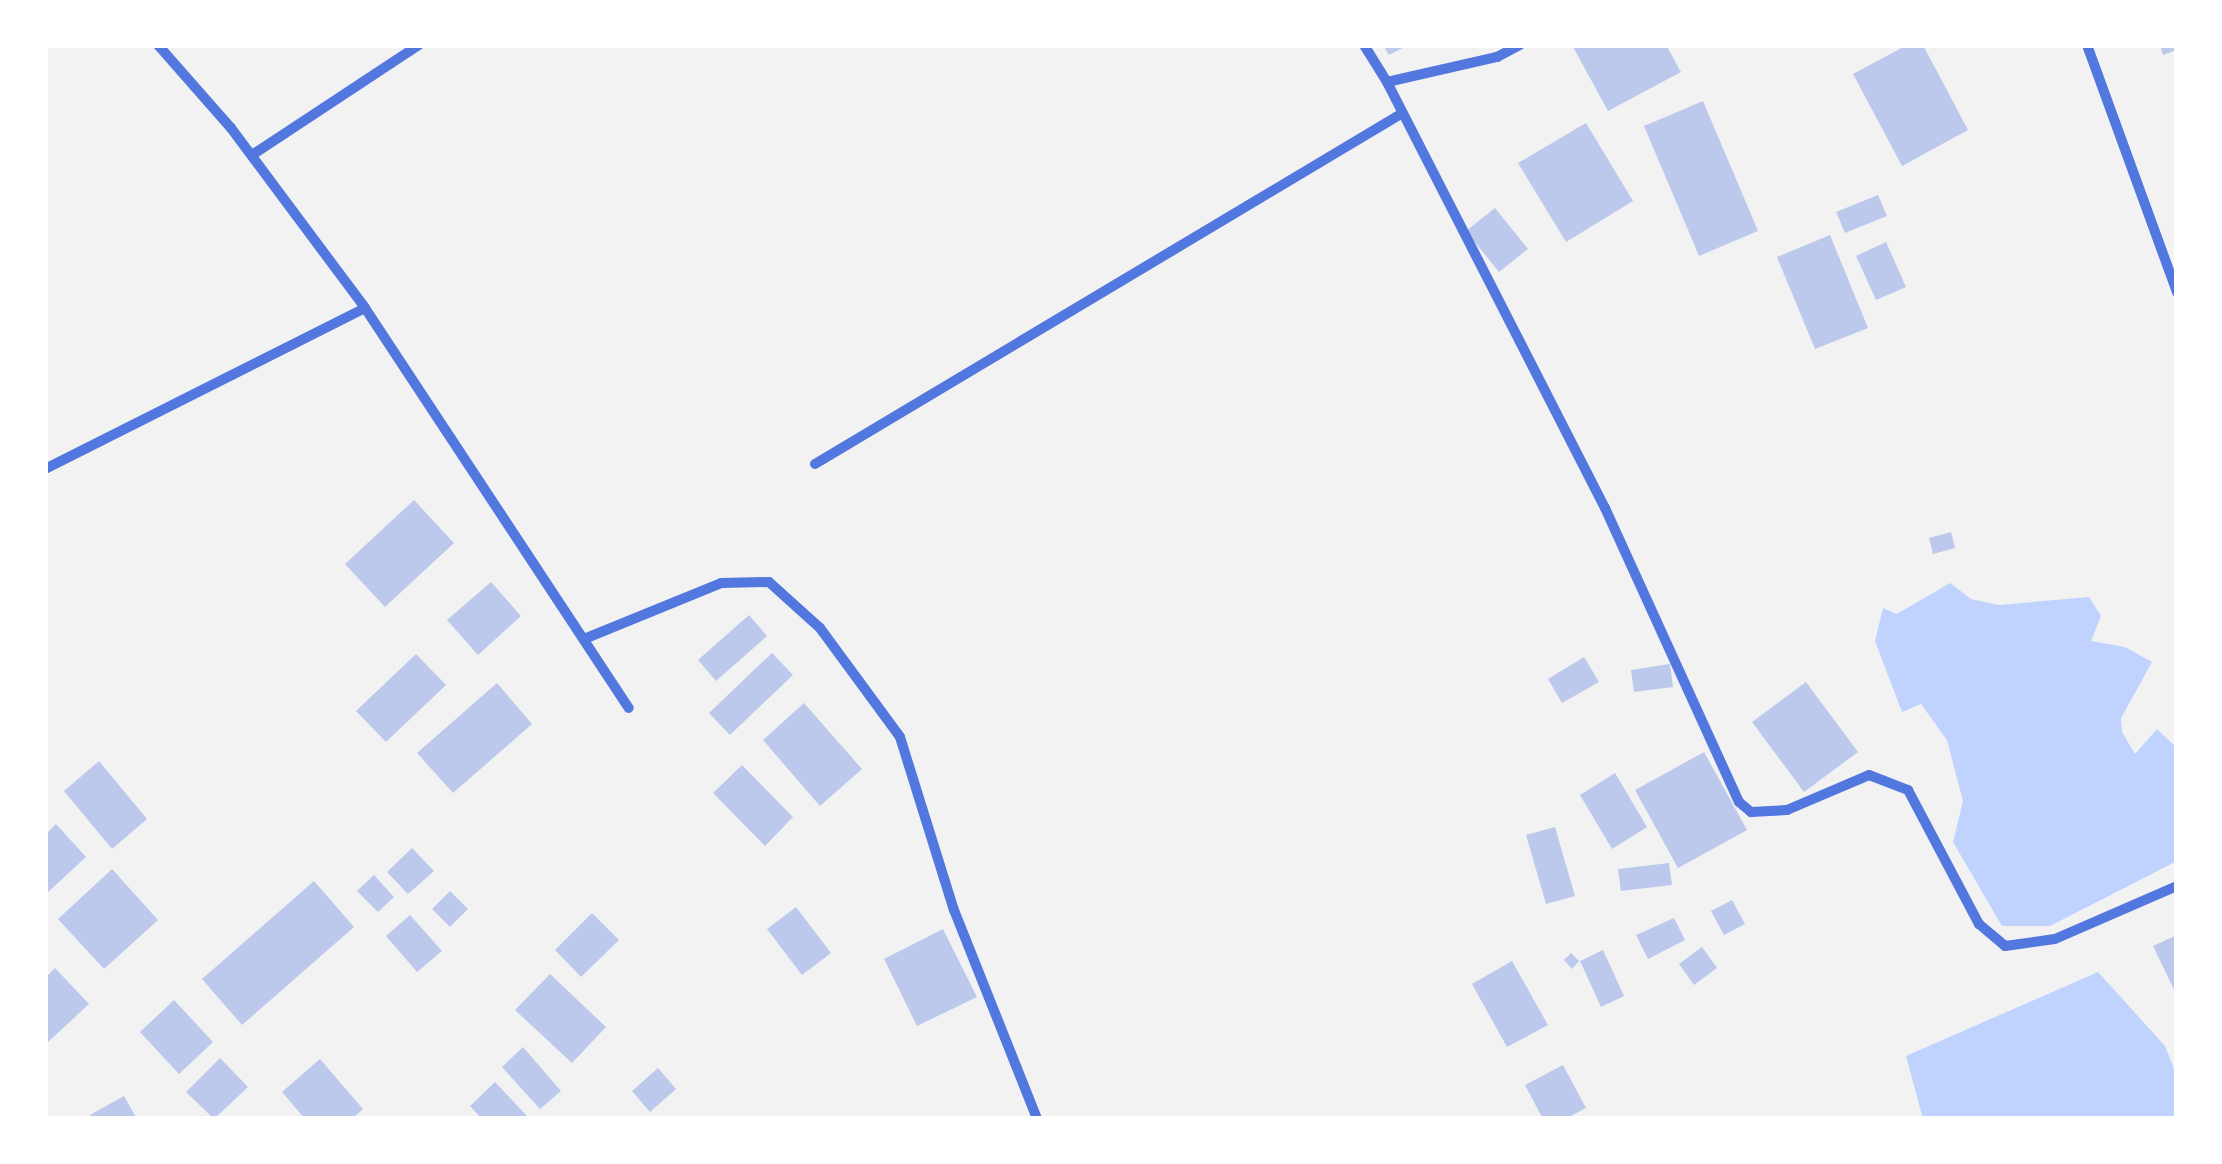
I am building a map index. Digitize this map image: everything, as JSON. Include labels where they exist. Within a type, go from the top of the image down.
[{"type":"street","points":[[158,45],[252,155],[365,308],[629,708]]},
{"type":"street","points":[[252,155],[419,45]]},
{"type":"street","points":[[1364,45],[1388,82],[1605,508],[1739,802],[1752,812],[1788,810],[1869,775],[1908,790],[1979,924],[2005,946],[2055,939],[2177,886]]},
{"type":"street","points":[[1388,82],[1497,58],[1520,45]]},
{"type":"street","points":[[2087,45],[2177,292]]},
{"type":"street","points":[[815,464],[1401,114]]},
{"type":"street","points":[[45,469],[365,308]]},
{"type":"street","points":[[584,639],[721,582],[769,582],[820,628],[900,737],[954,910],[1036,1119]]},
{"type":"water","points":[[1950,583],[1971,599],[1999,605],[2089,597],[2101,616],[2091,641],[2125,647],[2152,662],[2121,718],[2122,732],[2135,754],[2157,729],[2177,748],[2177,861],[2050,926],[2002,926],[1953,842],[1963,801],[1947,740],[1921,704],[1902,712],[1875,641],[1883,608],[1897,614]]},
{"type":"water","points":[[2098,972],[2165,1046],[2177,1076],[2177,1119],[1923,1119],[1906,1056]]},
{"type":"building","points":[[1383,45],[1408,45],[1389,55]]},
{"type":"building","points":[[1572,45],[1666,45],[1681,72],[1608,111]]},
{"type":"building","points":[[1907,45],[1923,45],[1968,130],[1902,166],[1853,74]]},
{"type":"building","points":[[2160,45],[2177,45],[2177,50],[2163,55]]},
{"type":"building","points":[[1703,101],[1758,231],[1699,256],[1644,126]]},
{"type":"building","points":[[1586,123],[1633,201],[1566,242],[1518,163]]},
{"type":"building","points":[[1878,195],[1887,216],[1845,233],[1836,212]]},
{"type":"building","points":[[1495,208],[1528,249],[1499,272],[1466,231]]},
{"type":"building","points":[[1830,235],[1868,328],[1815,349],[1777,257]]},
{"type":"building","points":[[1886,242],[1906,287],[1876,300],[1856,256]]},
{"type":"building","points":[[414,500],[454,543],[385,607],[345,564]]},
{"type":"building","points":[[1951,532],[1955,548],[1933,554],[1929,538]]},
{"type":"building","points":[[491,582],[521,616],[478,655],[447,620]]},
{"type":"building","points":[[749,615],[767,636],[716,681],[698,660]]},
{"type":"building","points":[[772,653],[793,675],[730,735],[709,713]]},
{"type":"building","points":[[416,654],[446,685],[386,742],[356,711]]},
{"type":"building","points":[[1584,657],[1599,682],[1562,703],[1548,679]]},
{"type":"building","points":[[1670,664],[1673,687],[1634,692],[1631,670]]},
{"type":"building","points":[[1806,682],[1858,752],[1804,792],[1752,722]]},
{"type":"building","points":[[497,683],[532,724],[453,793],[417,753]]},
{"type":"building","points":[[804,703],[862,769],[820,806],[763,740]]},
{"type":"building","points":[[1704,752],[1747,830],[1678,868],[1635,790]]},
{"type":"building","points":[[99,761],[147,819],[112,849],[64,791]]},
{"type":"building","points":[[742,765],[793,817],[765,846],[713,793]]},
{"type":"building","points":[[1615,773],[1647,827],[1612,849],[1580,795]]},
{"type":"building","points":[[56,824],[86,857],[45,895],[45,835]]},
{"type":"building","points":[[1555,827],[1575,896],[1546,904],[1526,835]]},
{"type":"building","points":[[412,848],[434,871],[408,894],[387,872]]},
{"type":"building","points":[[1669,863],[1672,885],[1621,891],[1618,869]]},
{"type":"building","points":[[112,869],[158,920],[104,969],[58,919]]},
{"type":"building","points":[[374,875],[394,897],[378,912],[357,891]]},
{"type":"building","points":[[314,881],[354,927],[242,1025],[202,979]]},
{"type":"building","points":[[450,891],[468,909],[450,927],[432,909]]},
{"type":"building","points":[[1732,900],[1745,924],[1724,935],[1711,911]]},
{"type":"building","points":[[796,907],[831,953],[802,975],[767,929]]},
{"type":"building","points":[[592,913],[619,940],[581,977],[555,950]]},
{"type":"building","points":[[410,915],[442,951],[417,972],[386,936]]},
{"type":"building","points":[[1674,918],[1685,940],[1648,959],[1636,935]]},
{"type":"building","points":[[943,929],[977,997],[917,1026],[884,959]]},
{"type":"building","points":[[2177,935],[2177,996],[2153,946]]},
{"type":"building","points":[[1702,947],[1717,968],[1694,985],[1679,964]]},
{"type":"building","points":[[1603,950],[1624,996],[1601,1007],[1580,961]]},
{"type":"building","points":[[1571,953],[1579,961],[1572,969],[1564,960]]},
{"type":"building","points":[[1512,961],[1548,1025],[1507,1047],[1472,984]]},
{"type":"building","points":[[55,968],[89,1004],[48,1042],[45,978]]},
{"type":"building","points":[[550,974],[606,1027],[572,1063],[515,1010]]},
{"type":"building","points":[[174,1000],[213,1042],[179,1074],[140,1032]]},
{"type":"building","points":[[523,1047],[561,1091],[540,1109],[502,1067]]},
{"type":"building","points":[[220,1058],[248,1087],[214,1119],[186,1092]]},
{"type":"building","points":[[320,1059],[363,1109],[352,1119],[305,1119],[282,1092]]},
{"type":"building","points":[[1563,1065],[1586,1108],[1565,1119],[1543,1119],[1525,1085]]},
{"type":"building","points":[[658,1068],[676,1089],[650,1112],[632,1091]]},
{"type":"building","points":[[495,1082],[528,1117],[482,1119],[470,1106]]},
{"type":"building","points":[[124,1096],[137,1119],[92,1119],[90,1115]]}]
